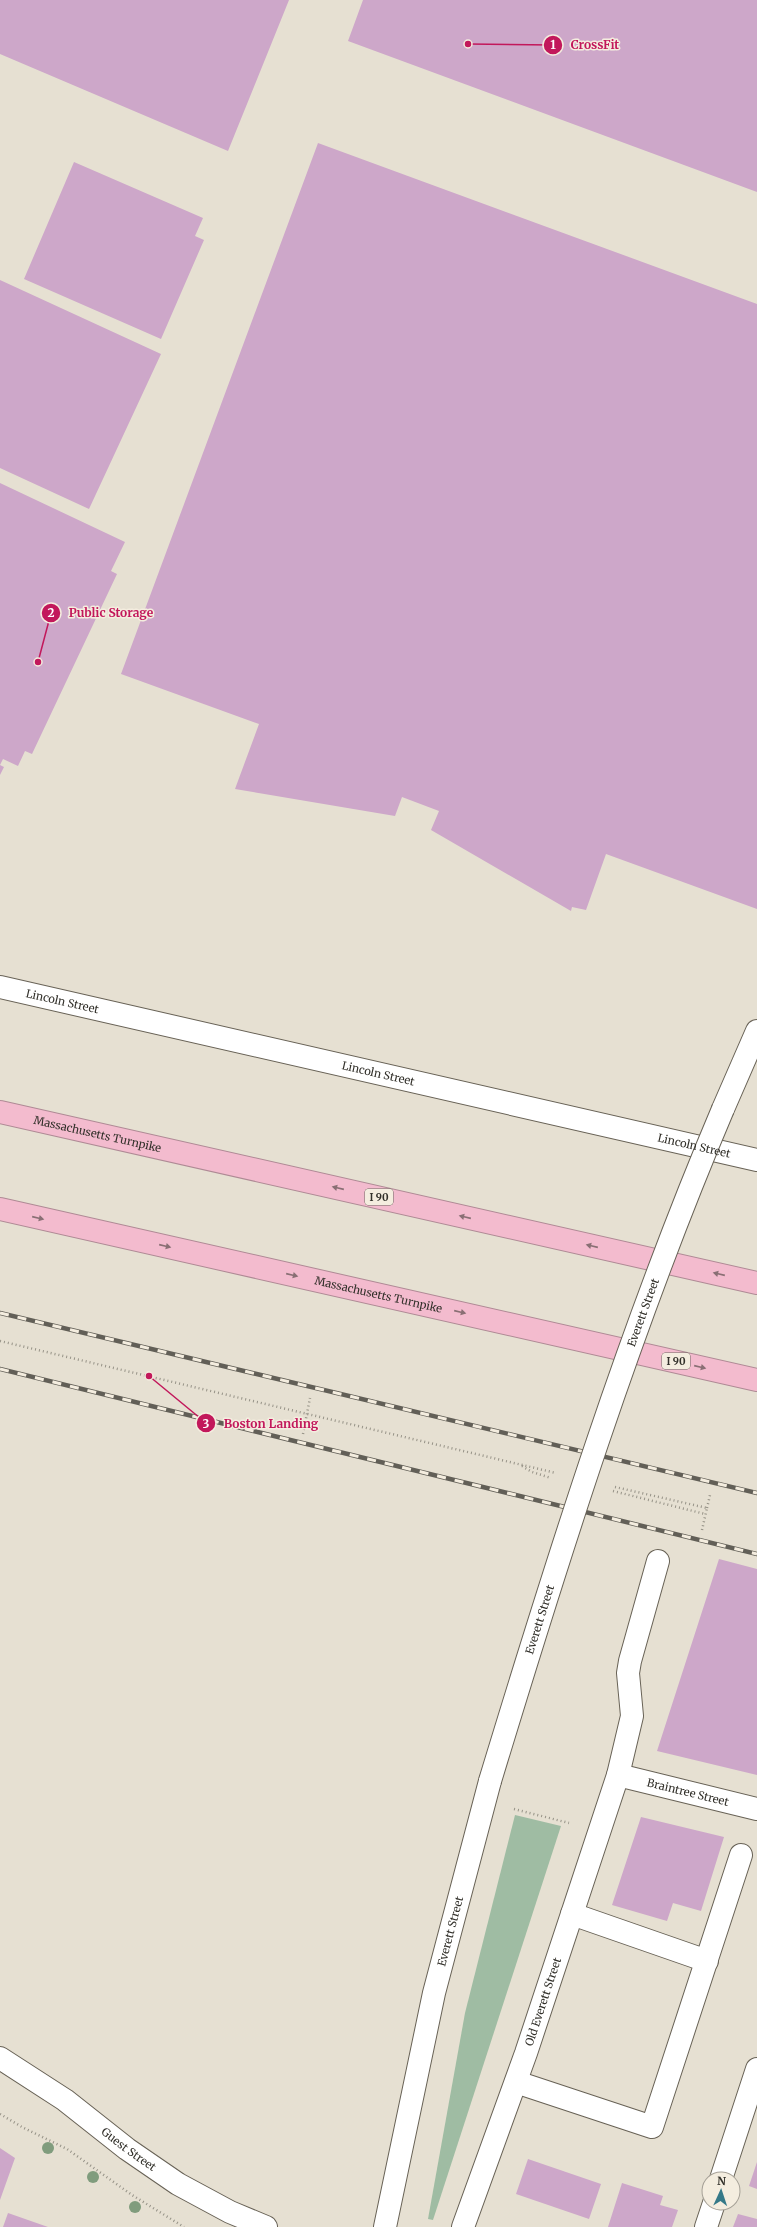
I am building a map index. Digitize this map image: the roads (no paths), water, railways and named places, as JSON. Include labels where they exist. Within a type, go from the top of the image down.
[{"type":"highway","name":"Massachusetts Turnpike","points":[[0,1112],[757,1283]]},
{"type":"highway","name":"Massachusetts Turnpike","points":[[0,1209],[757,1380]]},
{"type":"street","name":"Lincoln Street","points":[[0,987],[757,1160]]},
{"type":"street","name":"Everett Street","points":[[385,2227],[434,1992],[490,1781],[564,1543],[645,1304],[723,1109],[757,1031]]},
{"type":"street","name":"Old Everett Street","points":[[464,2227],[516,2082],[618,1775],[632,1716],[628,1673],[630,1661],[658,1561]]},
{"type":"street","name":"Braintree Street","points":[[618,1775],[757,1809]]},
{"type":"street","points":[[516,2082],[652,2127],[741,1855]]},
{"type":"street","points":[[572,1914],[707,1961]]},
{"type":"street","name":"Guest Street","points":[[0,2058],[59,2096],[126,2149],[178,2184],[230,2212],[266,2227]]},
{"type":"street","points":[[724,2171],[757,2069]]},
{"type":"street","points":[[706,2227],[711,2211]]},
{"type":"railway","points":[[0,1313],[757,1493]]},
{"type":"railway","points":[[0,1369],[757,1554]]},
{"type":"place","name":"CrossFit","points":[[468,44]]},
{"type":"place","name":"Public Storage","points":[[38,662]]},
{"type":"place","name":"Boston Landing","points":[[149,1376]]}]
